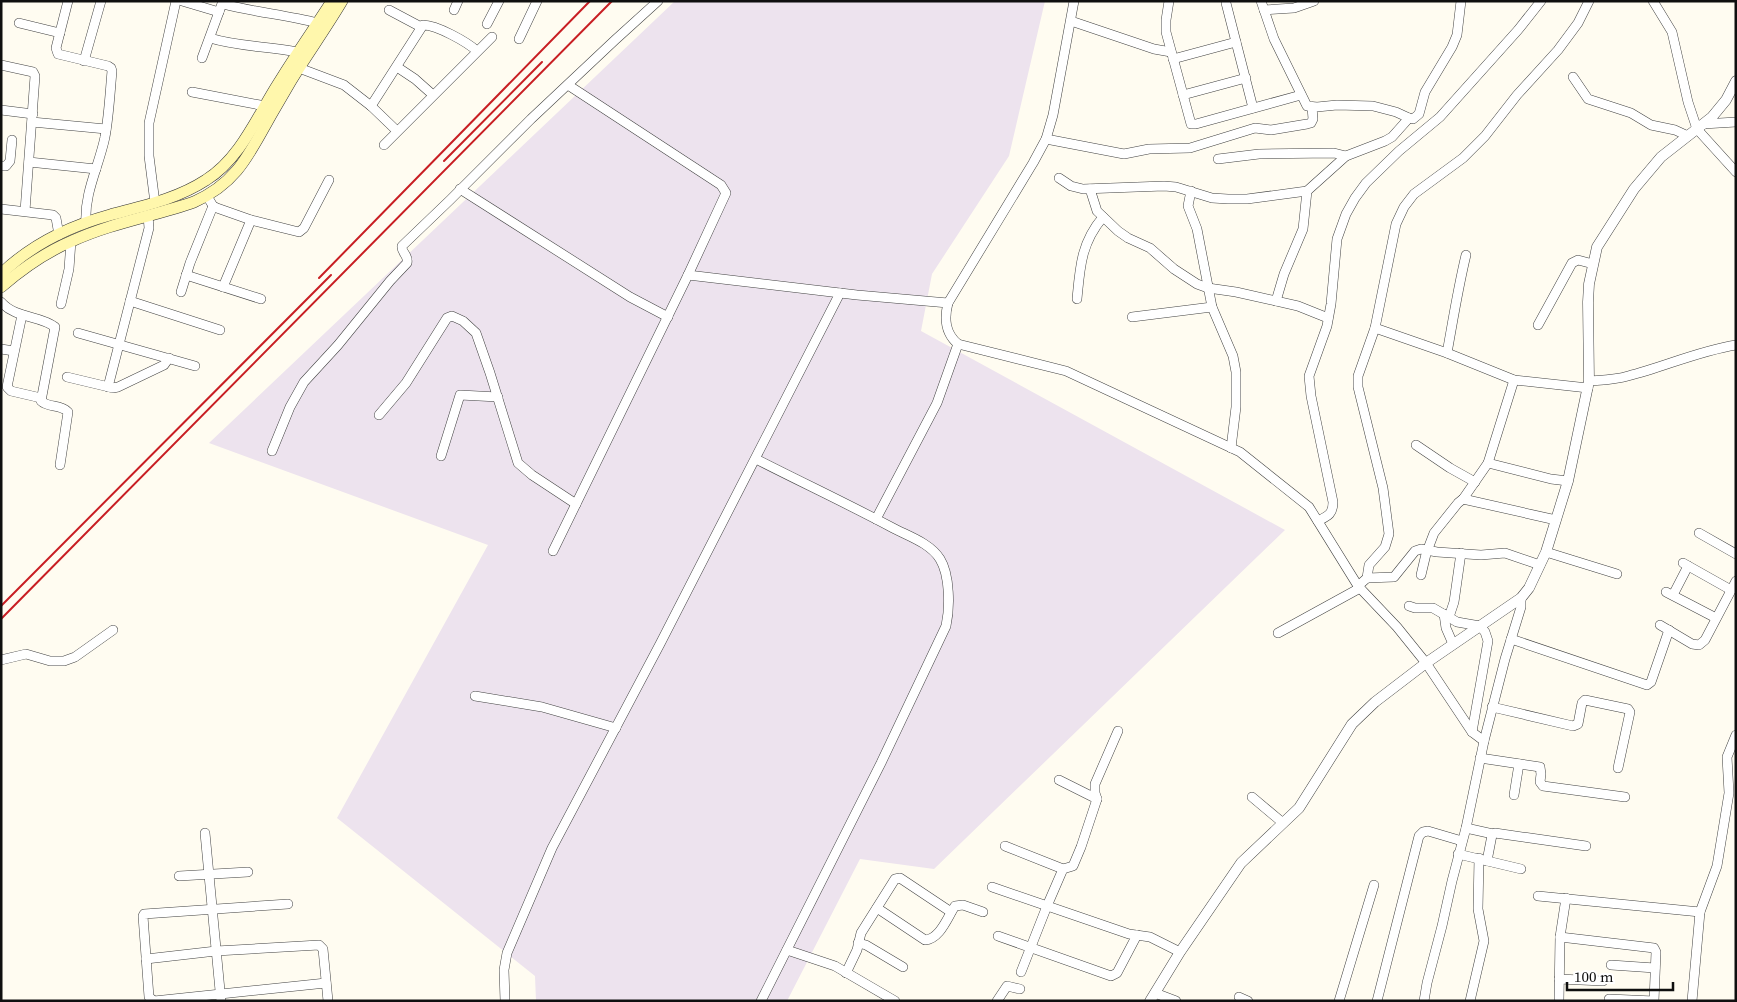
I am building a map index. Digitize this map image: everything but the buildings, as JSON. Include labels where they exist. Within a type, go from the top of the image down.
[{"type":"main road","points":[[1,274],[24,254],[59,234],[86,223],[155,203],[183,192],[216,174],[236,151],[297,52],[332,1]]},
{"type":"main road","points":[[1,287],[29,264],[71,241],[108,227],[210,201],[245,161],[299,68],[342,1]]},
{"type":"street","points":[[68,1],[56,48],[58,54],[112,68],[106,129],[88,195],[85,213],[86,223]]},
{"type":"street","points":[[155,203],[149,156],[149,123],[176,1]]},
{"type":"street","points":[[182,1],[285,15],[318,23]]},
{"type":"street","points":[[487,24],[499,1]]},
{"type":"street","points":[[519,39],[537,1]]},
{"type":"street","points":[[272,451],[290,407],[304,382],[407,263],[407,256],[402,250],[402,246],[615,40],[658,1]]},
{"type":"street","points":[[1074,1],[1053,115],[1046,139],[948,302],[945,322],[948,332],[958,344],[1066,371],[1240,452],[1305,503],[1358,586],[1426,663],[1472,732],[1484,741]]},
{"type":"street","points":[[1169,1],[1166,27],[1190,122],[1193,125],[1301,95]]},
{"type":"street","points":[[1314,1],[1302,6],[1263,6],[1274,39],[1307,106],[1373,106],[1413,119],[1419,114],[1425,92],[1452,47],[1457,35],[1461,1]]},
{"type":"street","points":[[1319,523],[1332,512],[1333,502],[1311,396],[1309,376],[1327,326],[1337,239],[1346,214],[1366,183],[1382,166],[1440,117],[1518,30],[1541,1]]},
{"type":"street","points":[[1367,578],[1369,565],[1385,547],[1390,534],[1383,488],[1358,387],[1358,376],[1375,328],[1396,224],[1404,207],[1414,194],[1463,158],[1485,136],[1558,50],[1578,23],[1589,1]]},
{"type":"street","points":[[1653,1],[1672,32],[1688,102],[1700,126],[1736,172]]},
{"type":"street","points":[[84,61],[98,2]]},
{"type":"street","points":[[1226,3],[1253,108]]},
{"type":"street","points":[[202,58],[222,6]]},
{"type":"street","points":[[389,10],[421,27]]},
{"type":"street","points":[[1071,21],[1172,56],[1236,42]]},
{"type":"street","points":[[19,23],[60,33]]},
{"type":"street","points":[[371,106],[423,25],[431,26],[464,42],[477,51]]},
{"type":"street","points":[[384,145],[492,37]]},
{"type":"street","points":[[210,38],[235,45],[297,52]]},
{"type":"street","points":[[1,65],[35,73],[25,212]]},
{"type":"street","points":[[397,67],[415,79],[433,95]]},
{"type":"street","points":[[299,68],[344,85],[371,106],[397,131]]},
{"type":"street","points":[[1573,77],[1588,99],[1631,114],[1651,125],[1675,130],[1688,136]]},
{"type":"street","points":[[1183,95],[1246,78]]},
{"type":"street","points":[[1176,1001],[1153,997],[1180,952],[1241,862],[1299,808],[1352,724],[1375,702],[1426,663],[1521,598],[1529,588],[1546,552],[1568,481],[1588,385],[1589,284],[1597,247],[1634,189],[1661,157],[1712,117],[1726,100],[1736,81]]},
{"type":"street","points":[[553,551],[724,199],[724,189],[721,185],[568,85]]},
{"type":"street","points":[[192,92],[265,106]]},
{"type":"street","points":[[1046,139],[1124,154],[1149,149],[1190,148],[1255,128],[1271,130],[1311,123],[1313,120],[1312,107]]},
{"type":"street","points":[[1,110],[32,118],[106,129]]},
{"type":"street","points":[[1059,178],[1077,188],[1164,186],[1176,187],[1212,198],[1228,199],[1247,199],[1307,191],[1346,156],[1392,137],[1409,118]]},
{"type":"street","points":[[1700,126],[1736,122]]},
{"type":"street","points":[[1,166],[8,164],[12,140]]},
{"type":"street","points":[[1218,160],[1260,154],[1328,153],[1346,156]]},
{"type":"street","points":[[29,162],[96,169]]},
{"type":"street","points":[[181,292],[210,201],[251,220],[297,232],[302,231],[329,180]]},
{"type":"street","points":[[460,189],[630,297],[668,316]]},
{"type":"street","points":[[1090,189],[1094,203],[1103,217],[1128,238],[1150,248],[1174,270],[1197,284],[1208,288],[1236,292],[1298,306],[1328,318]]},
{"type":"street","points":[[1191,191],[1188,206],[1197,229],[1212,307],[1233,356],[1236,372],[1236,407],[1231,448]]},
{"type":"street","points":[[1276,302],[1284,274],[1302,229],[1307,191]]},
{"type":"street","points":[[1,209],[53,215],[56,218],[59,234]]},
{"type":"street","points":[[108,387],[148,228],[148,216]]},
{"type":"street","points":[[1077,299],[1083,254],[1090,236],[1103,217]]},
{"type":"street","points":[[223,287],[251,220]]},
{"type":"street","points":[[61,304],[71,241]]},
{"type":"street","points":[[1447,353],[1457,290],[1466,255]]},
{"type":"street","points":[[1538,325],[1572,263],[1578,260],[1593,264]]},
{"type":"street","points":[[186,275],[260,299]]},
{"type":"street","points":[[688,275],[840,293],[948,302]]},
{"type":"street","points":[[505,1001],[504,970],[507,953],[552,848],[756,460],[840,293]]},
{"type":"street","points":[[1,302],[22,315],[56,327],[41,398],[42,404],[64,408],[68,412],[60,465]]},
{"type":"street","points":[[130,302],[220,330]]},
{"type":"street","points":[[1132,317],[1212,307]]},
{"type":"street","points":[[22,315],[4,384],[8,390],[41,398]]},
{"type":"street","points":[[379,415],[406,383],[448,316],[452,316],[463,321],[476,333],[518,463],[532,475],[576,504]]},
{"type":"street","points":[[1375,328],[1447,353],[1514,380],[1588,385],[1627,377],[1695,354],[1736,345]]},
{"type":"street","points":[[78,333],[195,366]]},
{"type":"street","points":[[876,519],[937,403],[958,344]]},
{"type":"street","points":[[1,349],[14,351]]},
{"type":"street","points":[[67,378],[108,387],[118,387],[164,365],[169,358]]},
{"type":"street","points":[[1421,575],[1434,533],[1463,499],[1488,463],[1514,380]]},
{"type":"street","points":[[441,456],[460,395],[498,397]]},
{"type":"street","points":[[1416,445],[1450,468],[1476,482]]},
{"type":"street","points":[[756,460],[876,519],[936,553],[942,561],[946,574],[949,613],[946,626],[881,763],[761,1001]]},
{"type":"street","points":[[1488,463],[1551,479],[1568,481]]},
{"type":"street","points":[[1463,499],[1556,520]]},
{"type":"street","points":[[1699,533],[1736,554]]},
{"type":"street","points":[[1278,633],[1358,586],[1367,578],[1394,577],[1415,551],[1421,549],[1481,554],[1505,553],[1540,565]]},
{"type":"street","points":[[1546,552],[1617,574]]},
{"type":"street","points":[[1453,644],[1446,628],[1446,616],[1454,602],[1461,553]]},
{"type":"street","points":[[1716,618],[1670,593],[1686,565],[1731,590]]},
{"type":"street","points":[[1660,625],[1692,644],[1699,645],[1705,640],[1736,581]]},
{"type":"street","points":[[1424,1001],[1458,854],[1466,828],[1492,707],[1521,607],[1521,598]]},
{"type":"street","points":[[1409,606],[1433,608],[1457,622],[1480,626],[1484,632],[1488,641],[1472,732]]},
{"type":"street","points":[[1,660],[26,654],[50,661],[64,661],[75,656],[113,630]]},
{"type":"street","points":[[1511,639],[1647,685],[1651,682],[1669,630]]},
{"type":"street","points":[[475,696],[542,707],[616,728]]},
{"type":"street","points":[[1492,707],[1574,726],[1578,724],[1582,703],[1585,700],[1628,709],[1630,712],[1618,768]]},
{"type":"street","points":[[1005,846],[1064,869],[1073,866],[1097,799],[1095,784],[1118,731]]},
{"type":"street","points":[[1692,1001],[1700,912],[1717,866],[1729,793],[1727,757],[1736,735]]},
{"type":"street","points":[[1480,758],[1541,768],[1540,782],[1543,786],[1625,797]]},
{"type":"street","points":[[1514,795],[1519,764]]},
{"type":"street","points":[[1059,780],[1097,799]]},
{"type":"street","points":[[1252,796],[1284,822]]},
{"type":"street","points":[[1466,828],[1493,834],[1586,846]]},
{"type":"street","points":[[1377,1001],[1419,836],[1423,832],[1428,831],[1462,841]]},
{"type":"street","points":[[205,833],[221,997]]},
{"type":"street","points":[[1470,1001],[1484,941],[1478,910],[1483,860],[1493,834]]},
{"type":"street","points":[[1458,854],[1521,869]]},
{"type":"street","points":[[1021,972],[1064,869]]},
{"type":"street","points":[[180,876],[248,872]]},
{"type":"street","points":[[846,973],[857,950],[860,933],[894,880],[900,878],[951,912]]},
{"type":"street","points":[[1339,1001],[1374,885]]},
{"type":"street","points":[[992,886],[1129,934],[1150,937],[1180,952]]},
{"type":"street","points":[[1538,896],[1700,912]]},
{"type":"street","points":[[1559,1001],[1560,937],[1566,898]]},
{"type":"street","points":[[288,904],[144,914],[149,997],[154,1001],[221,997],[326,983]]},
{"type":"street","points":[[877,908],[925,940],[930,940],[936,936],[955,906],[963,905],[983,912]]},
{"type":"street","points":[[998,936],[1111,976],[1117,972],[1136,935]]},
{"type":"street","points":[[1560,937],[1654,948],[1656,952],[1654,1001],[1609,999]]},
{"type":"street","points":[[858,943],[866,945],[903,967]]},
{"type":"street","points":[[146,959],[216,951],[319,945],[323,949],[328,1001]]},
{"type":"street","points":[[787,950],[835,966],[895,1001]]},
{"type":"street","points":[[1611,965],[1655,968]]},
{"type":"street","points":[[1559,979],[1603,981]]},
{"type":"street","points":[[997,1001],[1007,986],[1020,989]]},
{"type":"shaded area","points":[[675,1],[1045,1],[1009,156],[932,274],[921,331],[1285,530],[934,869],[860,859],[787,1001],[536,1001],[535,976],[337,818],[488,545],[209,443]]},
{"type":"railway","points":[[319,278],[590,1]]},
{"type":"railway","points":[[1,619],[612,1]]},
{"type":"railway","points":[[444,161],[542,62]]},
{"type":"railway","points":[[1,606],[331,275]]}]
